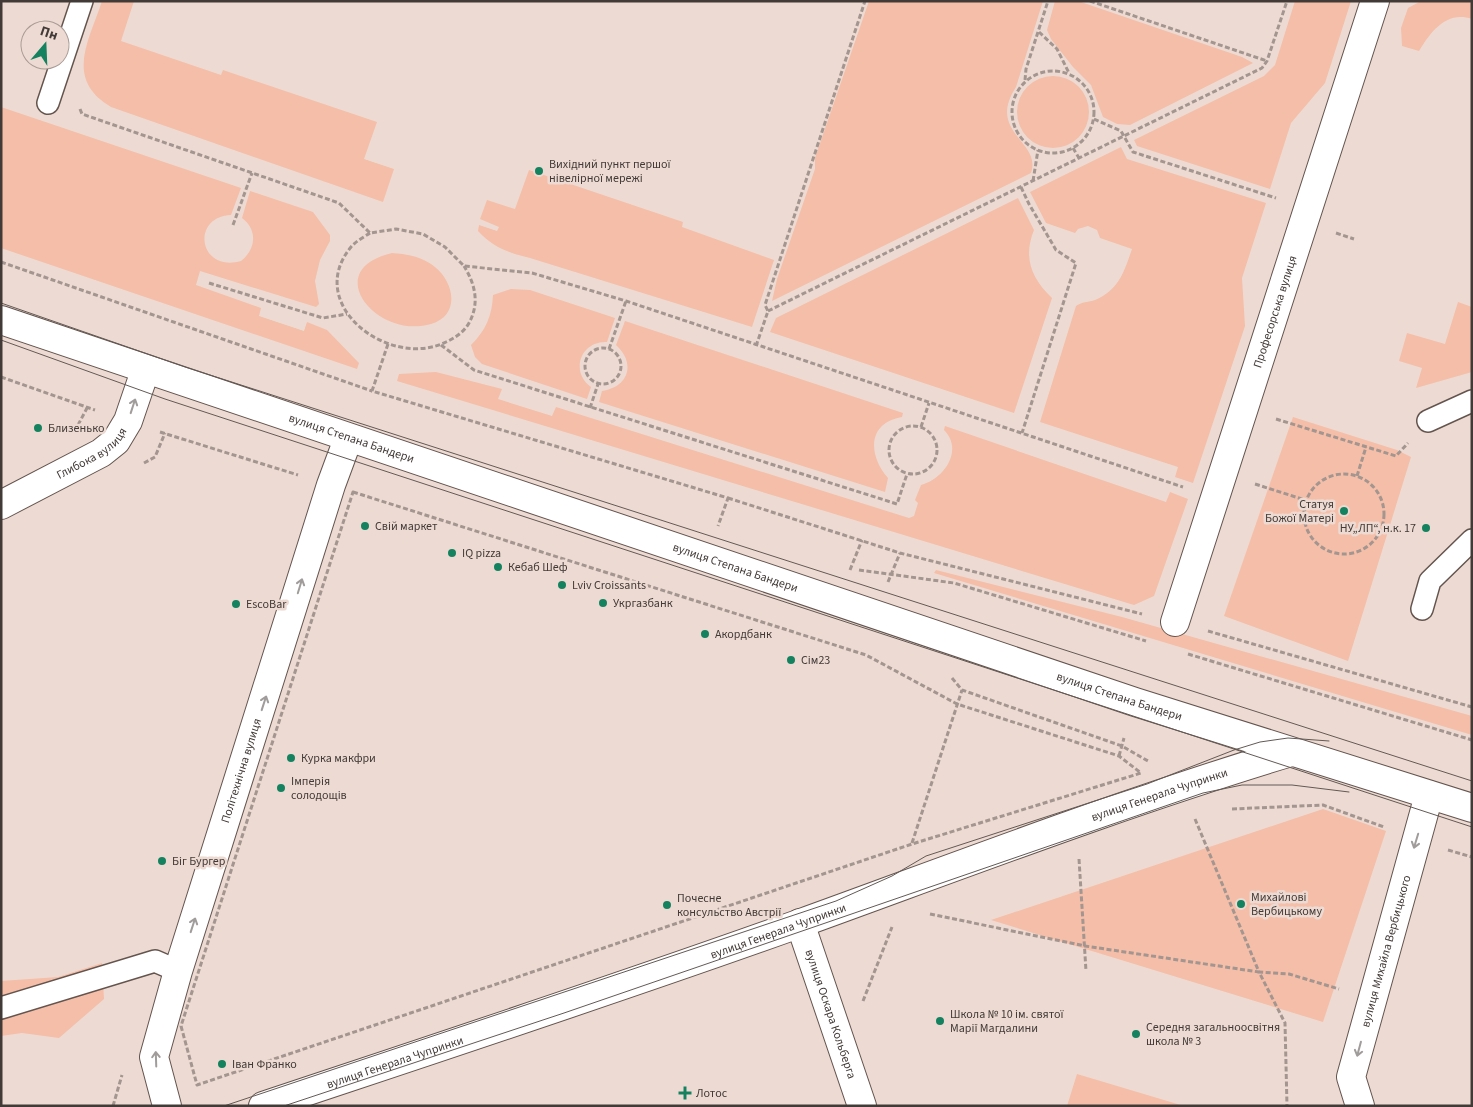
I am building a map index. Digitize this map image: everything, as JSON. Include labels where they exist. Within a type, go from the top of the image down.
[{"type":"street","name":"Професорська вулиця","points":[[1175,622],[1375,1]]},
{"type":"street","name":"вулиця Степана Бандери","points":[[1,320],[145,371],[616,526],[1135,702],[1472,808]]},
{"type":"street","name":"Глибока вулиця","points":[[1,505],[101,453],[116,442],[128,421],[145,371]]},
{"type":"street","name":"Політехнічна вулиця","points":[[167,1106],[154,1057],[178,971],[331,485],[348,438]]},
{"type":"street","name":"вулиця Генерала Чупринки","points":[[263,1106],[299,1100],[800,923],[974,858],[1229,770],[1291,752]]},
{"type":"street","name":"вулиця Михайла Вербицького","points":[[1360,1106],[1351,1077],[1429,795]]},
{"type":"street","name":"вулиця Оскара Кольберга","points":[[800,923],[862,1106]]},
{"type":"lane","points":[[48,103],[82,1]]},
{"type":"lane","points":[[1428,421],[1472,401]]},
{"type":"lane","points":[[1422,609],[1430,581],[1472,540]]},
{"type":"lane","points":[[1,1008],[155,961],[178,971]]},
{"type":"path","points":[[756,346],[768,311],[765,304],[865,1]]},
{"type":"path","points":[[1025,81],[1026,69],[1048,1]]},
{"type":"path","points":[[1090,1],[1267,61]]},
{"type":"path","points":[[768,311],[1262,68],[1267,61],[1287,1]]},
{"type":"path","points":[[1039,32],[1057,49],[1069,74]]},
{"type":"path","points":[[1050,71],[1069,74],[1084,84],[1089,92],[1094,109],[1094,119],[1087,135],[1073,148],[1056,153],[1038,150],[1030,146],[1017,132],[1012,114],[1015,96],[1025,81],[1033,76],[1050,71]]},
{"type":"path","points":[[79,106],[82,114],[339,203],[370,233]]},
{"type":"path","points":[[1094,119],[1114,126],[1124,136],[1132,152],[1284,201]]},
{"type":"path","points":[[1073,148],[1079,158]]},
{"type":"path","points":[[1032,181],[1038,150]]},
{"type":"path","points":[[234,225],[252,173]]},
{"type":"path","points":[[1021,187],[1028,204],[1056,250],[1076,263],[1022,433]]},
{"type":"path","points":[[396,229],[422,234],[445,247],[464,266],[472,279],[476,305],[466,328],[455,338],[441,345],[423,350],[403,348],[388,344],[362,329],[347,314],[338,294],[337,279],[342,261],[352,245],[370,233],[396,229]]},
{"type":"path","points":[[1327,230],[1354,238]]},
{"type":"path","points":[[1,262],[372,390],[728,498],[900,553],[1175,622],[1472,707]]},
{"type":"path","points":[[464,266],[532,273],[626,301],[1190,490]]},
{"type":"path","points":[[210,283],[323,318],[347,314]]},
{"type":"path","points":[[609,349],[626,301]]},
{"type":"path","points":[[372,390],[388,344]]},
{"type":"path","points":[[441,345],[474,370],[897,504],[907,474]]},
{"type":"path","points":[[598,349],[609,349],[619,357],[622,369],[620,375],[610,383],[598,384],[593,382],[586,372],[586,361],[598,349]]},
{"type":"path","points":[[1,377],[96,411]]},
{"type":"path","points":[[590,408],[598,384]]},
{"type":"path","points":[[921,427],[929,403]]},
{"type":"path","points":[[1290,424],[1396,456],[1402,450]]},
{"type":"path","points":[[912,425],[930,432],[936,441],[937,452],[934,462],[927,469],[917,474],[907,474],[898,469],[892,461],[889,452],[890,442],[902,428],[912,425]]},
{"type":"path","points":[[155,430],[301,476]]},
{"type":"path","points":[[1357,476],[1366,447]]},
{"type":"path","points":[[1345,473],[1357,476],[1369,482],[1378,493],[1384,506],[1384,519],[1380,533],[1372,543],[1361,551],[1348,554],[1334,554],[1322,548],[1311,539],[1305,527],[1303,514],[1305,500],[1311,489],[1320,480],[1345,473]]},
{"type":"path","points":[[1252,483],[1305,500]]},
{"type":"path","points":[[197,1084],[912,844],[1141,773],[1119,756],[957,704],[866,655],[353,492]]},
{"type":"path","points":[[716,534],[728,498]]},
{"type":"path","points":[[710,525],[728,528]]},
{"type":"path","points":[[848,576],[862,540]]},
{"type":"path","points":[[888,584],[900,553]]},
{"type":"path","points":[[841,566],[954,583],[1152,643]]},
{"type":"path","points":[[1180,652],[1472,740]]},
{"type":"path","points":[[951,677],[962,690],[1122,746],[1147,759],[1166,793]]},
{"type":"path","points":[[912,844],[962,690]]},
{"type":"path","points":[[1119,756],[1124,738]]},
{"type":"path","points":[[1229,809],[1323,805],[1390,829]]},
{"type":"path","points":[[1192,811],[1259,972],[1285,1023],[1287,1106]]},
{"type":"path","points":[[1078,849],[1086,971]]},
{"type":"path","points":[[1447,850],[1472,857]]},
{"type":"path","points":[[929,914],[1085,946],[1259,972],[1289,974],[1340,989]]},
{"type":"path","points":[[863,1003],[893,925]]},
{"type":"shaded area","points":[[102,1],[134,1],[121,41],[221,75],[223,70],[377,122],[364,159],[394,169],[383,202],[111,107],[97,96],[88,84],[84,72],[87,45]]},
{"type":"shaded area","points":[[869,1],[1043,1],[1016,87],[1008,103],[1007,115],[1010,126],[1029,153],[1032,162],[1031,173],[772,301],[777,279],[815,169],[815,158]]},
{"type":"shaded area","points":[[1055,1],[1078,1],[1242,57],[1253,63],[1130,125],[1117,124],[1103,117],[1091,85],[1073,67],[1051,39],[1047,30]]},
{"type":"shaded area","points":[[1295,1],[1351,1],[1325,83],[1291,123],[1270,189],[1137,146],[1134,140],[1264,76],[1275,65]]},
{"type":"shaded area","points":[[1421,1],[1472,1],[1472,19],[1463,17],[1447,20],[1428,37],[1419,51],[1402,46],[1401,28],[1408,8]]},
{"type":"shaded area","points":[[1053,76],[1073,82],[1083,92],[1089,112],[1083,132],[1073,142],[1053,148],[1033,142],[1023,132],[1017,112],[1023,92],[1033,82]]},
{"type":"shaded area","points":[[1,107],[241,188],[231,215],[218,218],[209,225],[205,234],[205,243],[209,252],[216,259],[227,263],[241,261],[250,251],[252,245],[253,234],[251,228],[242,218],[250,191],[313,212],[330,235],[330,241],[320,260],[315,281],[319,304],[316,307],[200,271],[196,285],[261,308],[259,316],[304,331],[307,322],[327,330],[359,363],[357,369],[1,248]]},
{"type":"shaded area","points":[[1121,147],[1127,159],[1266,203],[1242,278],[1245,326],[1193,483],[1175,477],[1178,467],[1040,422],[1076,306],[1103,296],[1115,286],[1123,273],[1132,249],[1100,238],[1097,230],[1088,226],[1078,229],[1075,233],[1046,223],[1030,192]]},
{"type":"shaded area","points":[[529,170],[683,222],[682,227],[774,260],[752,327],[515,254],[490,242],[478,231],[479,225],[497,231],[499,227],[480,219],[487,200],[515,209]]},
{"type":"shaded area","points":[[1018,198],[1034,230],[1029,249],[1031,267],[1039,283],[1052,298],[1014,413],[770,332],[776,318]]},
{"type":"shaded area","points":[[392,253],[420,258],[435,267],[442,274],[450,290],[451,299],[447,314],[440,320],[431,324],[411,326],[392,322],[376,313],[364,301],[358,287],[360,274],[371,262]]},
{"type":"shaded area","points":[[511,289],[530,290],[615,318],[607,342],[590,346],[581,358],[581,374],[591,387],[587,399],[482,364],[475,357],[471,345],[481,334],[487,322],[493,295]]},
{"type":"shaded area","points":[[1458,302],[1472,307],[1472,372],[1416,388],[1422,368],[1399,361],[1407,333],[1445,344]]},
{"type":"shaded area","points":[[625,321],[903,413],[902,417],[891,420],[882,426],[874,441],[877,460],[888,478],[885,492],[599,402],[602,391],[618,385],[627,373],[626,359],[616,345]]},
{"type":"shaded area","points":[[436,372],[502,389],[498,399],[552,416],[556,407],[909,518],[914,516],[918,503],[915,500],[921,485],[937,477],[949,463],[952,455],[952,446],[950,438],[944,430],[945,426],[1166,502],[1170,492],[1188,499],[1154,596],[1134,605],[397,381],[399,374]]},
{"type":"shaded area","points":[[1293,417],[1397,450],[1411,457],[1348,661],[1224,616]]},
{"type":"shaded area","points":[[936,570],[1122,617],[1472,716],[1472,735],[934,573]]},
{"type":"shaded area","points":[[1323,809],[1386,831],[1323,1022],[991,920]]},
{"type":"shaded area","points":[[102,963],[104,999],[59,1038],[22,1033],[1,1036],[1,981],[58,977]]},
{"type":"shaded area","points":[[1077,1074],[1184,1106],[1067,1106]]},
{"type":"tram line","points":[[1,303],[185,367],[1472,781]]},
{"type":"tram line","points":[[1,340],[165,399],[1472,827]]},
{"type":"tram line","points":[[224,1106],[836,901],[892,876],[926,856],[1147,784],[1234,750],[1260,742],[1288,738],[1329,741]]},
{"type":"tram line","points":[[284,1106],[564,1013],[1203,793],[1242,785],[1292,785],[1349,792]]},
{"type":"place","name":"Вихідний пункт першої нівелірної мережі","points":[[539,171]]},
{"type":"place","name":"Близенько","points":[[38,428]]},
{"type":"place","name":"Статуя Божої Матері","points":[[1344,511]]},
{"type":"place","name":"Свiй маркет","points":[[365,526]]},
{"type":"place","name":"НУ„ЛП“, н.к. 17","points":[[1426,528]]},
{"type":"place","name":"IQ pizza","points":[[452,553]]},
{"type":"place","name":"Кебаб Шеф","points":[[498,567]]},
{"type":"place","name":"Lviv Croissants","points":[[562,585]]},
{"type":"place","name":"Укргазбанк","points":[[603,603]]},
{"type":"place","name":"EscoBar","points":[[236,604]]},
{"type":"place","name":"Акордбанк","points":[[705,634]]},
{"type":"place","name":"Сім23","points":[[791,660]]},
{"type":"place","name":"Курка макфри","points":[[291,758]]},
{"type":"place","name":"Імперія солодощів","points":[[281,788]]},
{"type":"place","name":"Біг Бургер","points":[[162,861]]},
{"type":"place","name":"Михайлові Вербицькому","points":[[1241,904]]},
{"type":"place","name":"Почесне консульство Австрії","points":[[667,905]]},
{"type":"place","name":"Школа № 10 ім. святої Марії Магдалини","points":[[940,1021]]},
{"type":"place","name":"Середня загальноосвітня школа № 3","points":[[1136,1034]]},
{"type":"place","name":"Іван Франко","points":[[222,1064]]},
{"type":"place","name":"Лотос","points":[[685,1093]]}]
